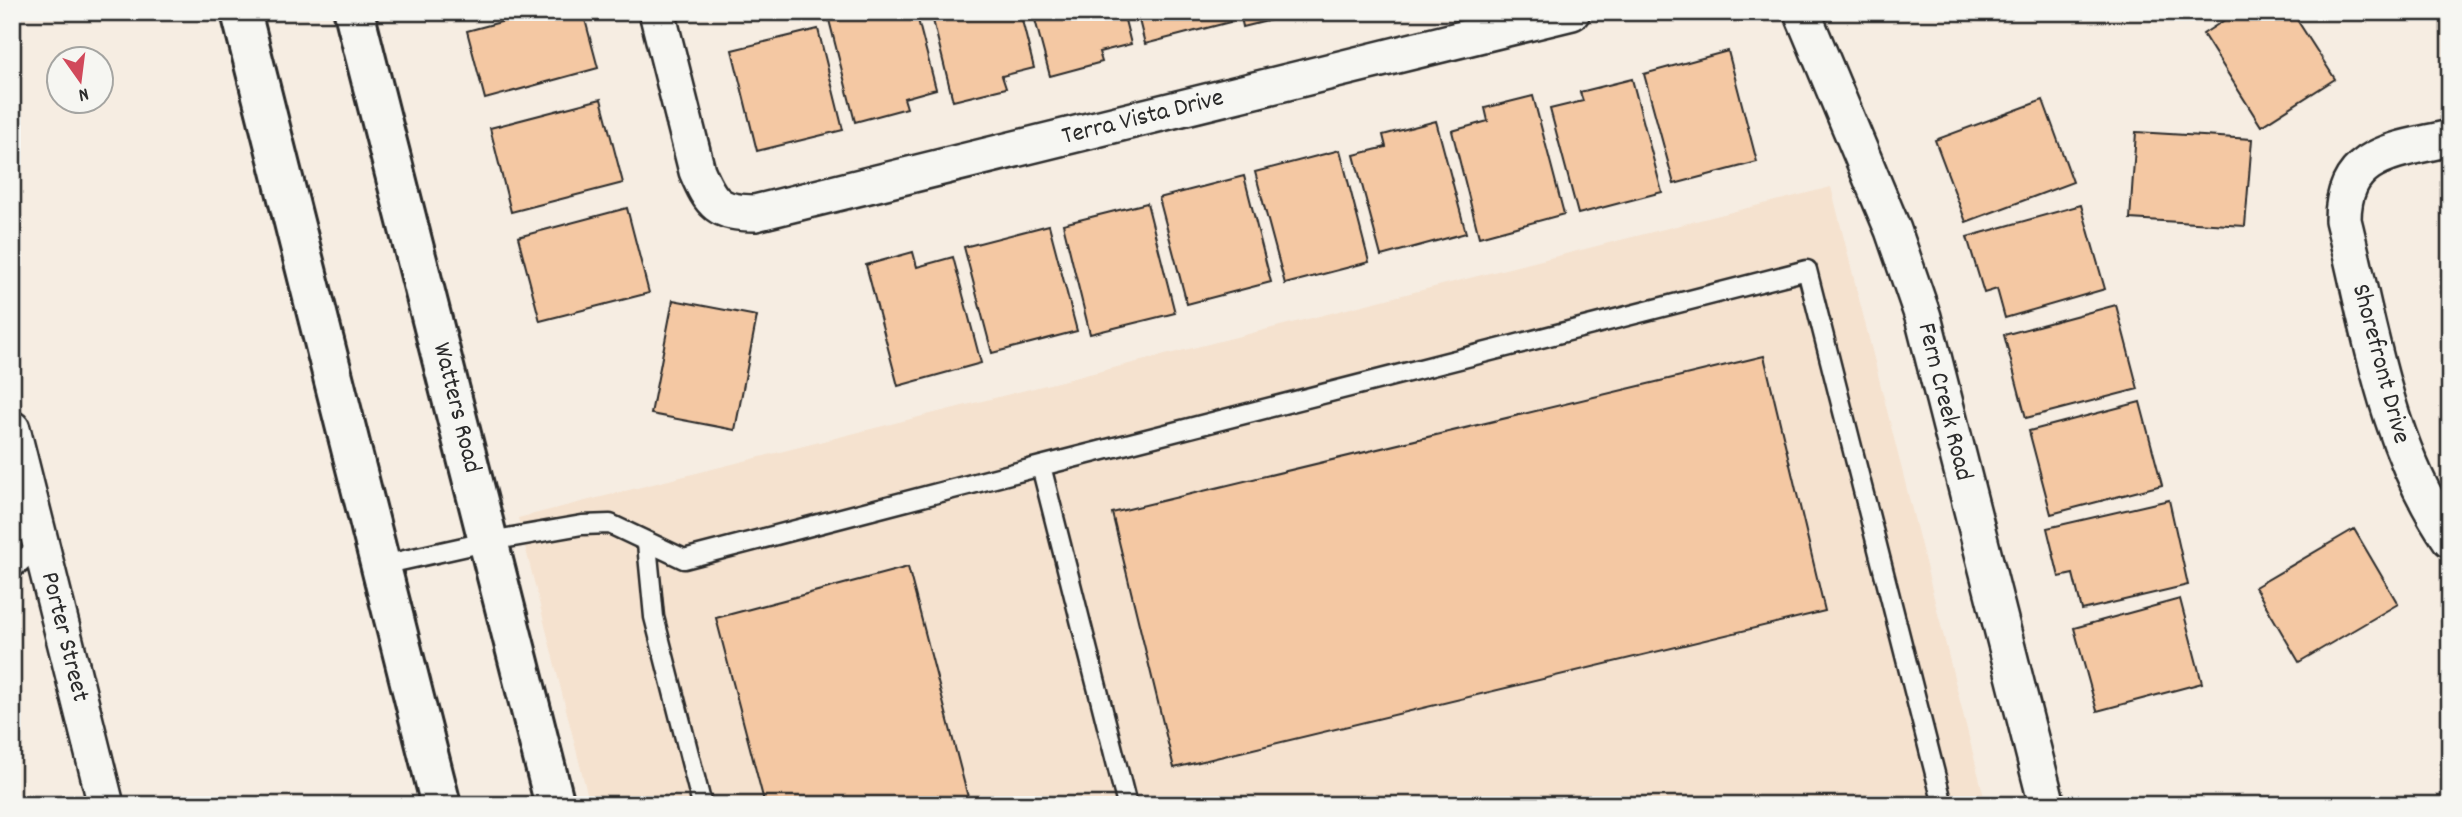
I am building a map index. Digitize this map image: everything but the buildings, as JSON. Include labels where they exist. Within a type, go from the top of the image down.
[{"type":"main road","points":[[240,12],[378,566],[441,805]]},
{"type":"main road","name":"Watters Road","points":[[355,12],[555,805]]},
{"type":"street","name":"Terra Vista Drive","points":[[657,12],[697,171],[715,205],[734,213],[755,213],[1572,12]]},
{"type":"street","name":"Fern Creek Road","points":[[1802,12],[1893,230],[1923,317],[2047,805]]},
{"type":"street","name":"Shorefront Drive","points":[[2450,138],[2385,153],[2363,166],[2350,181],[2343,200],[2343,220],[2404,454],[2421,491],[2450,539]]},
{"type":"street","name":"Porter Street","points":[[12,429],[106,805]]},
{"type":"lane","points":[[378,566],[490,541],[582,525],[610,524],[647,544],[684,559],[1807,271],[1943,805]]},
{"type":"lane","points":[[1041,466],[1127,805]]},
{"type":"lane","points":[[12,570],[41,543]]},
{"type":"lane","points":[[647,544],[654,617],[702,805]]},
{"type":"shaded area","points":[[1831,187],[1986,805],[590,805],[518,518]]}]
